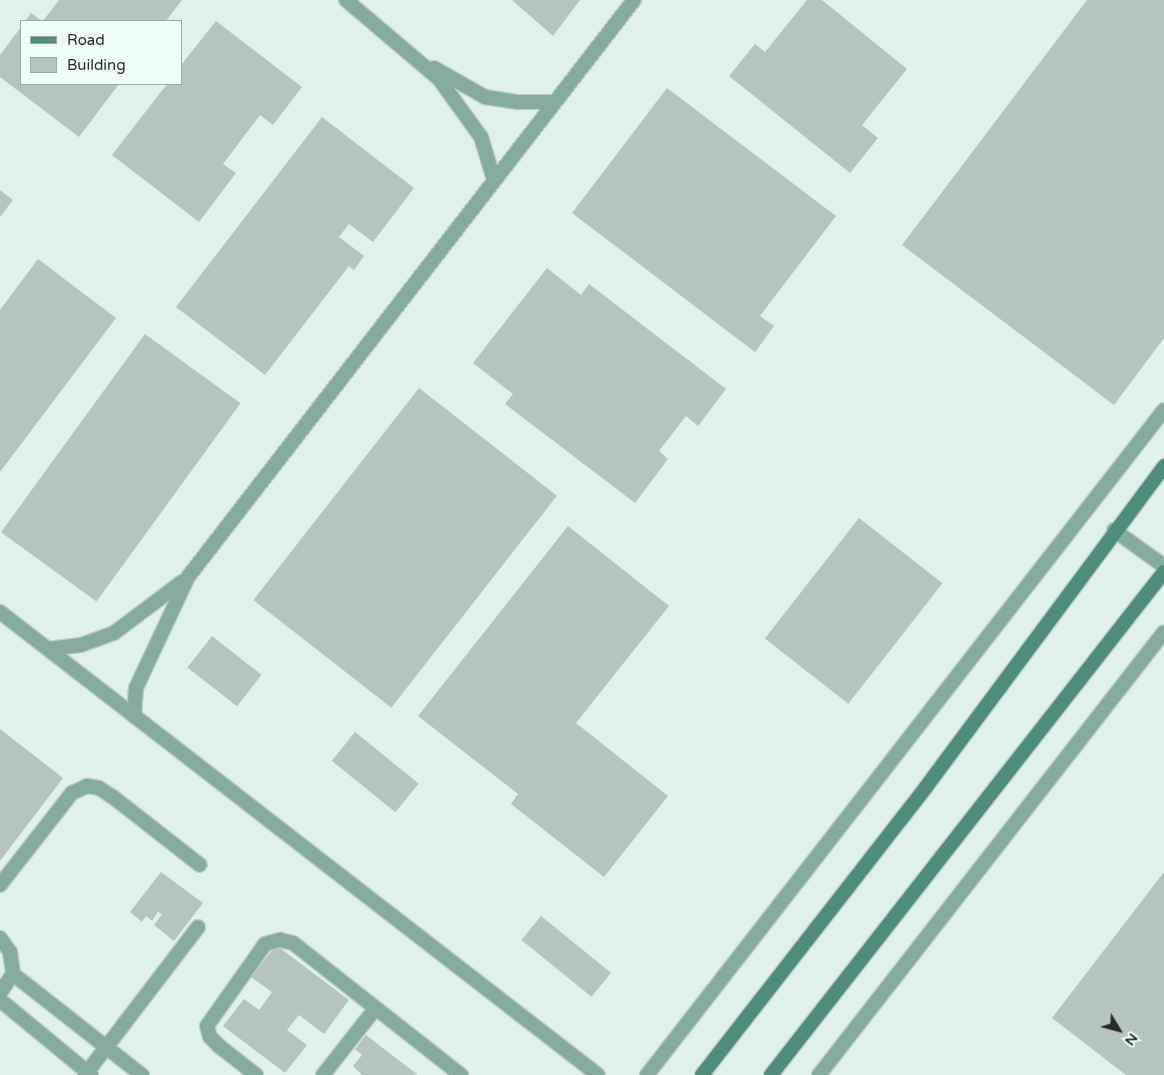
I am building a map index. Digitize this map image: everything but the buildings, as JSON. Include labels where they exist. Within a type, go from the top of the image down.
[{"type":"main road","points":[[702,1075],[926,787],[1114,530],[1164,466]]},
{"type":"main road","points":[[771,1075],[1164,572]]},
{"type":"street","points":[[346,0],[420,60],[455,99],[481,137],[494,180]]},
{"type":"street","points":[[134,716],[136,688],[188,577],[634,0]]},
{"type":"street","points":[[420,60],[485,97],[518,102],[554,102]]},
{"type":"street","points":[[647,1075],[1164,410]]},
{"type":"street","points":[[1114,530],[1164,566]]},
{"type":"street","points":[[48,649],[81,645],[114,633],[188,577]]},
{"type":"street","points":[[0,612],[598,1075]]},
{"type":"street","points":[[819,1075],[1164,632]]},
{"type":"street","points":[[0,885],[72,792],[87,786],[99,788],[113,797],[200,865]]},
{"type":"street","points":[[0,1000],[88,1074],[106,1046],[198,927]]},
{"type":"street","points":[[0,938],[10,952],[14,974],[142,1075]]},
{"type":"street","points":[[256,1075],[219,1046],[210,1037],[207,1026],[265,944],[280,940],[293,943],[461,1075]]},
{"type":"street","points":[[0,993],[14,974]]},
{"type":"street","points":[[323,1075],[375,1009]]}]
